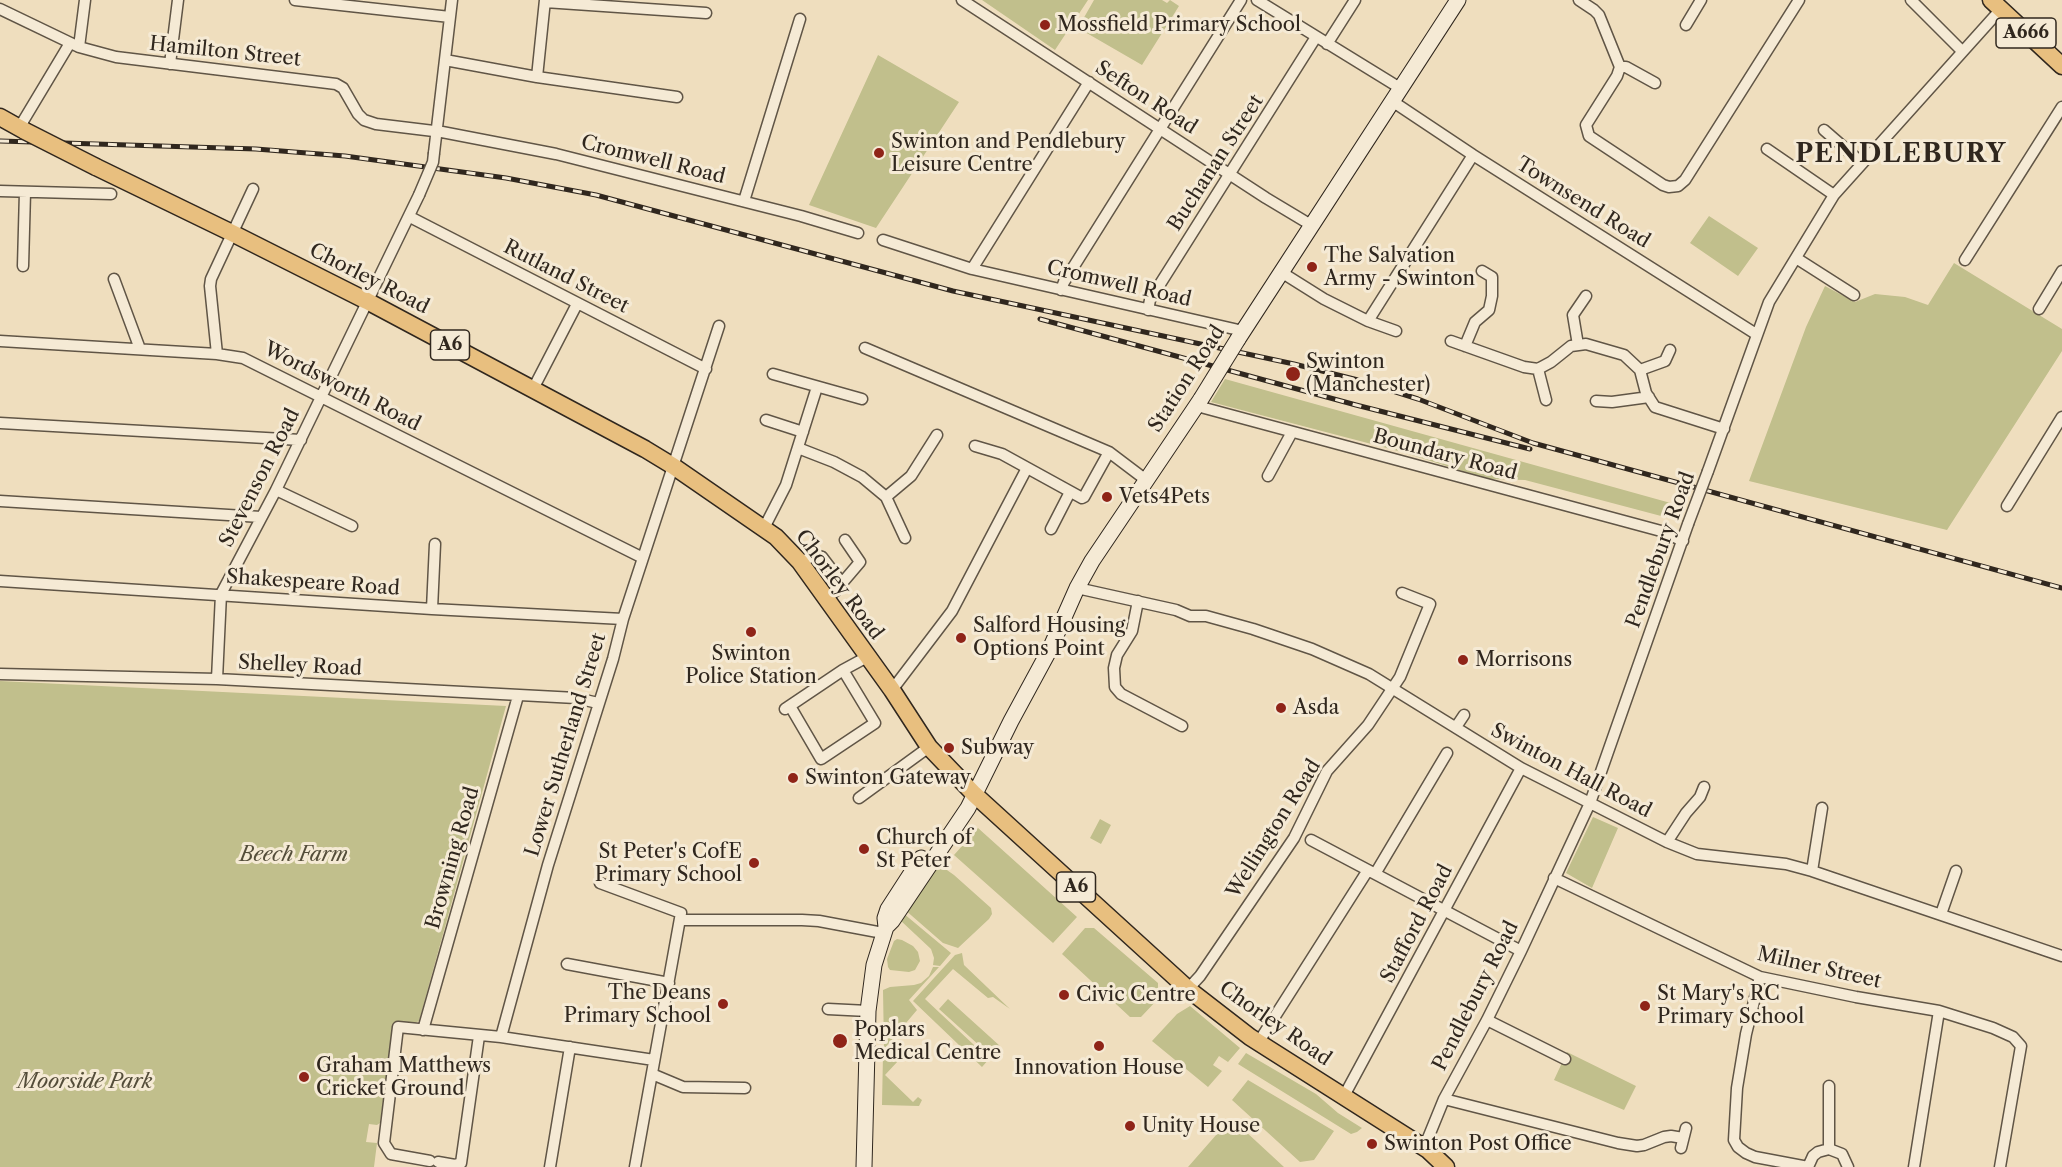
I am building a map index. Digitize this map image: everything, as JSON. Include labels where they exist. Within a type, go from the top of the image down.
[{"type":"main road","name":"Station Road","points":[[864,1167],[868,1011],[874,965],[888,909],[959,805],[974,794],[1050,649],[1077,588],[1092,561],[1199,403],[1311,225],[1458,0]]},
{"type":"main road","name":"A666","points":[[1996,5],[2061,61]]},
{"type":"main road","name":"Chorley Road","points":[[0,117],[367,301],[533,389],[673,466],[764,528],[790,550],[832,594],[867,657],[892,690],[929,747],[974,794],[1188,989],[1258,1043],[1424,1148],[1446,1167]]},
{"type":"street","points":[[22,129],[75,45],[86,0]]},
{"type":"street","points":[[170,64],[178,0]]},
{"type":"street","points":[[295,0],[450,17]]},
{"type":"street","name":"Stevenson Road","points":[[217,679],[221,594],[276,490],[410,217],[433,162],[452,0]]},
{"type":"street","name":"Sefton Road","points":[[962,0],[1311,225]]},
{"type":"street","points":[[1061,290],[1241,0]]},
{"type":"street","name":"Townsend Road","points":[[1257,0],[1327,44],[1396,94],[1473,155],[1756,334]]},
{"type":"street","points":[[1327,44],[1354,0]]},
{"type":"street","points":[[1579,0],[1599,15],[1620,67],[1617,76],[1586,124],[1589,136],[1669,187],[1678,186],[1685,180],[1798,0]]},
{"type":"street","points":[[1686,25],[1701,0]]},
{"type":"street","points":[[1911,0],[1962,51]]},
{"type":"street","points":[[537,77],[545,1],[706,13]]},
{"type":"street","name":"Pendlebury Road","points":[[1424,1148],[1444,1098],[1487,1020],[1590,803],[1769,302],[1834,195],[1962,51],[1996,5]]},
{"type":"street","name":"Hamilton Street","points":[[0,9],[75,45],[116,57],[336,84],[343,88],[357,114],[364,120],[376,124],[437,132]]},
{"type":"street","points":[[744,201],[800,19]]},
{"type":"street","name":"Buchanan Street","points":[[1148,310],[1150,300],[1316,37]]},
{"type":"street","points":[[445,60],[537,77],[676,97]]},
{"type":"street","points":[[1620,67],[1626,67],[1655,83]]},
{"type":"street","points":[[972,268],[1089,82]]},
{"type":"street","points":[[1965,260],[2062,107]]},
{"type":"street","points":[[1824,130],[1862,163]]},
{"type":"street","name":"Cromwell Road","points":[[437,132],[556,154],[744,201],[858,233]]},
{"type":"street","points":[[1767,149],[1834,195]]},
{"type":"street","points":[[1368,321],[1473,155]]},
{"type":"street","points":[[217,354],[210,286],[253,189]]},
{"type":"street","points":[[0,191],[111,195]]},
{"type":"street","points":[[23,266],[25,192]]},
{"type":"street","name":"Rutland Street","points":[[410,217],[706,369]]},
{"type":"street","name":"Cromwell Road","points":[[883,240],[972,268],[1241,335]]},
{"type":"street","points":[[1796,258],[1854,295]]},
{"type":"street","points":[[2039,309],[2062,271]]},
{"type":"street","points":[[1281,272],[1324,299],[1368,321],[1396,331]]},
{"type":"street","points":[[1465,346],[1474,322],[1489,310],[1492,296],[1492,274]]},
{"type":"street","points":[[114,279],[140,349]]},
{"type":"street","points":[[1578,345],[1573,315],[1586,296]]},
{"type":"street","points":[[533,389],[578,304]]},
{"type":"street","name":"Lower Sutherland Street","points":[[501,1037],[548,866],[623,619],[719,326]]},
{"type":"street","name":"Wordsworth Road","points":[[0,341],[217,354],[243,358],[644,558]]},
{"type":"street","points":[[1451,341],[1524,367],[1538,369],[1551,363],[1571,346],[1586,344],[1624,355],[1640,370],[1648,397],[1655,407],[1724,429]]},
{"type":"street","points":[[865,348],[1109,452],[1146,480]]},
{"type":"street","points":[[1640,370],[1665,361],[1670,350]]},
{"type":"street","points":[[1538,369],[1546,400]]},
{"type":"street","points":[[773,374],[862,399]]},
{"type":"street","points":[[764,528],[786,486],[817,387]]},
{"type":"street","points":[[1596,401],[1612,402],[1648,397]]},
{"type":"street","name":"Boundary Road","points":[[1199,403],[1293,432],[1661,531],[1683,541]]},
{"type":"street","points":[[2007,506],[2062,417]]},
{"type":"street","points":[[766,420],[803,432]]},
{"type":"street","points":[[0,423],[300,440]]},
{"type":"street","points":[[1268,476],[1293,432]]},
{"type":"street","points":[[886,497],[911,476],[937,435]]},
{"type":"street","points":[[975,446],[994,450],[1082,498],[1109,452]]},
{"type":"street","points":[[798,448],[834,462],[862,477],[886,497],[905,538]]},
{"type":"street","points":[[892,690],[952,611],[1027,468]]},
{"type":"street","points":[[276,490],[352,526]]},
{"type":"street","points":[[1051,529],[1070,492]]},
{"type":"street","points":[[0,501],[261,517]]},
{"type":"street","points":[[832,594],[860,562],[845,540]]},
{"type":"street","points":[[432,609],[435,544]]},
{"type":"street","name":"Shakespeare Road","points":[[0,581],[623,619]]},
{"type":"street","name":"Swinton Hall Road","points":[[1077,588],[1176,610],[1190,616],[1206,616],[1312,649],[1369,674],[1521,768],[1667,842],[1697,854],[1786,864],[1812,871],[2062,956]]},
{"type":"street","name":"Wellington Road","points":[[1188,989],[1200,976],[1294,838],[1327,771],[1368,724],[1400,677],[1430,604],[1402,593]]},
{"type":"street","points":[[1138,601],[1135,621],[1116,661],[1114,687],[1121,694],[1182,726]]},
{"type":"street","points":[[843,670],[875,723],[821,759],[788,708],[843,670],[867,657]]},
{"type":"street","name":"Shelley Road","points":[[0,674],[217,679],[576,698],[598,703]]},
{"type":"street","name":"Browning Road","points":[[423,1030],[518,696]]},
{"type":"street","points":[[1453,742],[1464,715]]},
{"type":"street","points":[[860,798],[929,747]]},
{"type":"street","points":[[1258,1043],[1372,872],[1447,753]]},
{"type":"street","name":"Stafford Road","points":[[1344,1096],[1521,768]]},
{"type":"street","points":[[1667,842],[1686,813],[1700,797],[1704,787]]},
{"type":"street","points":[[1812,871],[1822,808]]},
{"type":"street","points":[[1311,840],[1521,951]]},
{"type":"street","points":[[1941,914],[1956,872]]},
{"type":"street","name":"Milner Street","points":[[1554,878],[1760,977],[1939,1011],[2013,1036],[2021,1046],[2000,1167]]},
{"type":"street","points":[[600,883],[681,917],[802,920],[884,930]]},
{"type":"street","points":[[635,1167],[681,917]]},
{"type":"street","points":[[567,964],[669,983]]},
{"type":"street","points":[[1760,977],[1746,1034],[1737,1088],[1734,1140],[1738,1147],[1755,1157],[1809,1167],[1813,1156],[1829,1149],[1842,1154],[1848,1167]]},
{"type":"street","points":[[828,1009],[868,1011]]},
{"type":"street","points":[[1914,1167],[1939,1011]]},
{"type":"street","points":[[1487,1020],[1565,1059]]},
{"type":"street","points":[[479,1036],[461,1163],[454,1165],[392,1154],[384,1143],[398,1027],[501,1037],[654,1060]]},
{"type":"street","points":[[550,1167],[565,1046]]},
{"type":"street","points":[[652,1074],[683,1087],[745,1088]]},
{"type":"street","points":[[1829,1086],[1829,1149]]},
{"type":"street","points":[[1444,1098],[1618,1143],[1637,1146],[1664,1137],[1684,1138]]},
{"type":"green space","name":"Mossfield Primary School","points":[[982,0],[1088,0],[1055,50]]},
{"type":"green space","points":[[1094,0],[1162,0],[1167,3],[1170,0],[1179,6],[1142,65],[1078,28]]},
{"type":"green space","name":"Swinton and Pendlebury Leisure Centre","points":[[878,55],[959,102],[876,228],[809,205]]},
{"type":"green space","points":[[1709,216],[1758,248],[1738,276],[1690,243]]},
{"type":"green space","points":[[1954,263],[2062,329],[2062,351],[1947,530],[1749,481],[1806,327],[1825,286],[1855,302],[1875,294],[1905,297],[1928,305]]},
{"type":"green space","points":[[1225,379],[1685,507],[1680,521],[1525,480],[1488,479],[1402,452],[1211,402]]},
{"type":"green space","name":"Beech Farm","points":[[0,681],[506,706],[419,1021],[411,1025],[393,1024],[380,1123],[369,1124],[366,1142],[377,1143],[374,1167],[0,1167]]},
{"type":"green space","points":[[1593,817],[1618,828],[1592,888],[1566,873]]},
{"type":"green space","points":[[1100,819],[1111,825],[1101,844],[1090,838]]},
{"type":"green space","points":[[978,828],[1077,917],[1053,943],[954,855]]},
{"type":"green space","points":[[937,863],[991,908],[992,914],[989,919],[958,948],[943,943],[904,909]]},
{"type":"green space","points":[[903,913],[951,953],[940,966],[933,965],[934,958],[931,949],[900,920]]},
{"type":"green space","points":[[1085,928],[1094,928],[1158,983],[1158,999],[1141,1017],[1130,1017],[1062,954]]},
{"type":"green space","points":[[897,939],[913,946],[918,952],[920,961],[915,970],[909,972],[890,970],[888,967],[887,959]]},
{"type":"green space","points":[[962,953],[964,965],[1010,1009],[993,997],[988,998],[953,969],[925,999],[989,1059],[982,1067],[913,1001],[955,955]]},
{"type":"green space","points":[[933,967],[939,967],[909,1000],[917,1010],[884,1049],[883,990],[921,983],[929,976]]},
{"type":"green space","points":[[948,999],[1000,1046],[991,1056],[939,1009]]},
{"type":"green space","points":[[1190,1006],[1240,1048],[1228,1062],[1219,1056],[1213,1065],[1222,1071],[1208,1087],[1152,1041],[1177,1014]]},
{"type":"green space","points":[[887,1049],[899,1060],[885,1075],[913,1102],[918,1097],[922,1100],[919,1106],[882,1105],[883,1054]]},
{"type":"green space","points":[[1567,1052],[1636,1086],[1624,1110],[1554,1080]]},
{"type":"green space","points":[[1246,1053],[1316,1094],[1338,1113],[1362,1128],[1351,1134],[1238,1064]]},
{"type":"green space","points":[[1248,1080],[1334,1131],[1314,1160],[1300,1162],[1232,1100]]},
{"type":"green space","points":[[1231,1118],[1284,1167],[1188,1167]]},
{"type":"railway","points":[[0,141],[256,149],[345,156],[506,178],[596,195],[953,291],[1294,364],[1358,380],[1418,399],[1533,443],[2062,588]]},
{"type":"railway","points":[[1040,319],[1356,405],[1530,449]]},
{"type":"place","name":"Mossfield Primary School","points":[[1045,25]]},
{"type":"place","name":"Swinton and Pendlebury Leisure Centre","points":[[879,153]]},
{"type":"place","name":"The Salvation Army - Swinton","points":[[1312,267]]},
{"type":"place","name":"Swinton (Manchester)","points":[[1293,374]]},
{"type":"place","name":"Vets4Pets","points":[[1107,497]]},
{"type":"place","name":"Swinton Police Station","points":[[751,632]]},
{"type":"place","name":"Salford Housing Options Point","points":[[961,638]]},
{"type":"place","name":"Morrisons","points":[[1463,660]]},
{"type":"place","name":"Asda","points":[[1281,708]]},
{"type":"place","name":"Subway","points":[[949,748]]},
{"type":"place","name":"Swinton Gateway","points":[[793,778]]},
{"type":"place","name":"Church of St Peter","points":[[864,849]]},
{"type":"place","name":"St Peter's CofE Primary School","points":[[754,863]]},
{"type":"place","name":"Civic Centre","points":[[1064,995]]},
{"type":"place","name":"The Deans Primary School","points":[[723,1004]]},
{"type":"place","name":"St Mary's RC Primary School","points":[[1645,1006]]},
{"type":"place","name":"Poplars Medical Centre","points":[[840,1041]]},
{"type":"place","name":"Innovation House","points":[[1099,1046]]},
{"type":"place","name":"Graham Matthews Cricket Ground","points":[[304,1077]]},
{"type":"place","name":"Unity House","points":[[1130,1126]]},
{"type":"place","name":"Swinton Post Office","points":[[1372,1144]]},
{"type":"district","name":"PENDLEBURY","points":[[1901,154]]},
{"type":"park label","name":"Moorside Park","points":[[85,1082]]}]
